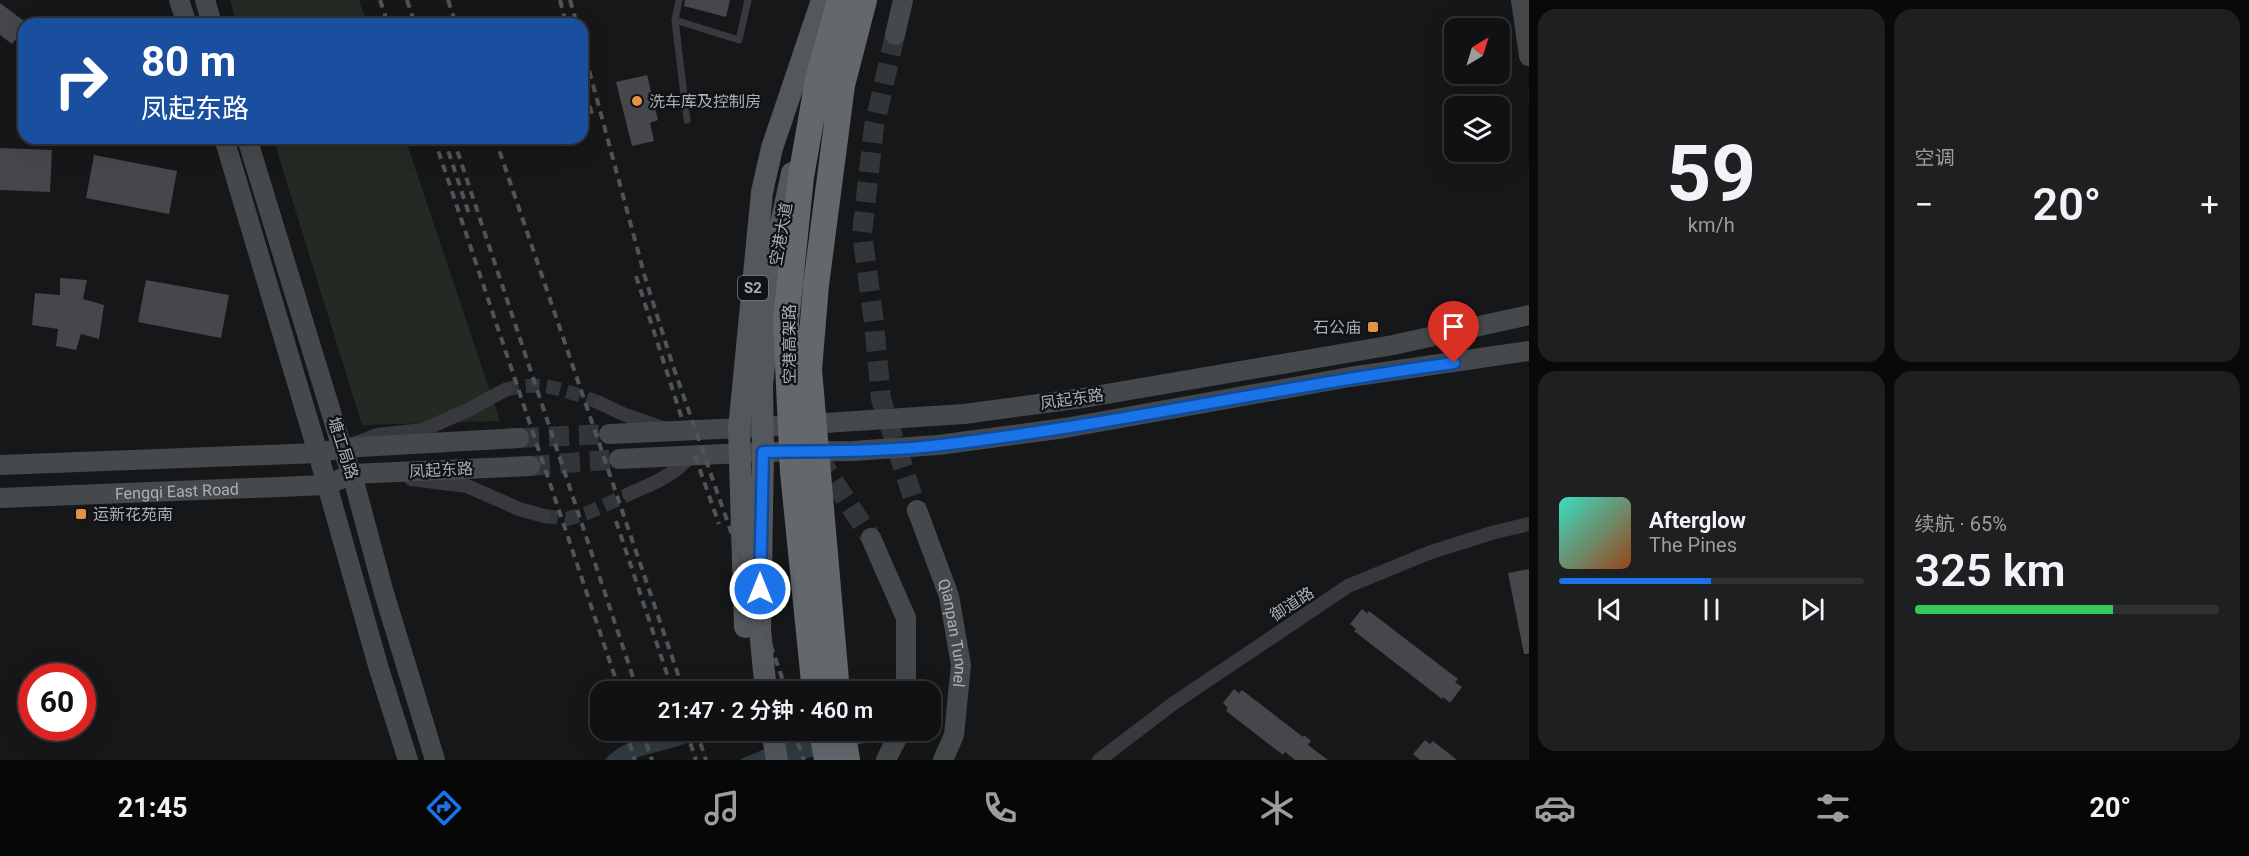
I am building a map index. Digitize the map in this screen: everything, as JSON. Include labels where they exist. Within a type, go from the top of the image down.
[{"type":"highway","name":"空港高架路","points":[[814,681],[793,472],[786,321],[801,177],[818,80],[840,0]]},
{"type":"highway","name":"空港高架路","points":[[836,681],[809,370],[816,285],[842,85],[864,0]]},
{"type":"highway","points":[[824,741],[827,760]]},
{"type":"highway","points":[[844,741],[847,760]]},
{"type":"main road","points":[[179,0],[185,18]]},
{"type":"main road","points":[[205,0],[210,18]]},
{"type":"main road","name":"空港大道","points":[[752,632],[739,429],[762,192],[772,148],[822,0]]},
{"type":"main road","name":"空港大道","points":[[752,632],[763,452],[762,385],[777,243],[793,166],[805,137],[855,39],[871,0]]},
{"type":"main road","points":[[895,35],[903,0]]},
{"type":"main road","points":[[1521,0],[1529,56]]},
{"type":"main road","points":[[1527,0],[1529,17]]},
{"type":"main road","name":"塘工局路","points":[[226,144],[318,453],[379,669],[408,760]]},
{"type":"main road","name":"塘工局路","points":[[249,144],[352,474],[384,593],[435,760]]},
{"type":"main road","name":"凤起东路","points":[[609,434],[739,429],[964,414],[1083,398],[1393,345],[1529,315]]},
{"type":"main road","name":"凤起东路","points":[[619,459],[763,452],[853,451],[938,445],[1065,428],[1350,377],[1529,351]]},
{"type":"main road","name":"凤起东路","points":[[342,448],[519,438]]},
{"type":"main road","name":"Fengqi East Road","points":[[0,465],[318,453],[342,448]]},
{"type":"main road","name":"凤起东路","points":[[352,474],[530,466]]},
{"type":"main road","name":"Fengqi East Road","points":[[0,498],[327,485],[352,474]]},
{"type":"main road","name":"Qianpan Tunnel","points":[[917,510],[950,596],[961,665],[954,735],[943,760]]},
{"type":"main road","points":[[871,538],[906,618],[906,681]]},
{"type":"main road","points":[[752,632],[752,681]]},
{"type":"main road","points":[[752,632],[763,681]]},
{"type":"main road","points":[[758,741],[761,760]]},
{"type":"main road","points":[[774,741],[777,760]]},
{"type":"main road","points":[[886,760],[896,741]]},
{"type":"street","points":[[342,448],[377,435],[423,430],[505,390]]},
{"type":"street","points":[[600,403],[654,426],[679,432]]},
{"type":"street","points":[[629,494],[668,477],[681,468],[691,455]]},
{"type":"street","points":[[352,474],[467,486],[519,509],[544,516]]},
{"type":"street","name":"御道路","points":[[1099,760],[1174,703],[1348,586],[1431,552],[1529,524]]},
{"type":"lane","points":[[679,0],[675,21],[687,120]]},
{"type":"lane","points":[[675,21],[739,40],[748,0]]},
{"type":"shaded area","points":[[230,0],[359,0],[365,18],[235,18]]},
{"type":"shaded area","points":[[275,144],[407,144],[500,421],[362,425]]},
{"type":"shaded area","points":[[634,741],[694,741],[634,760],[605,760],[626,744]]},
{"type":"shaded area","points":[[783,741],[877,741],[839,748],[801,760],[739,760]]},
{"type":"building","points":[[685,0],[730,0],[726,17],[684,6]]},
{"type":"building","points":[[0,3],[20,18],[18,18],[18,37],[12,44],[0,35]]},
{"type":"building","name":"洗车库及控制房","points":[[647,75],[658,120],[650,123],[654,141],[632,146],[616,82]]},
{"type":"building","points":[[0,148],[52,150],[50,192],[0,190]]},
{"type":"building","points":[[94,155],[177,171],[169,214],[86,198]]},
{"type":"building","points":[[60,278],[87,280],[83,299],[104,305],[99,339],[81,334],[76,350],[56,346],[58,329],[32,325],[35,293],[60,295]]},
{"type":"building","points":[[146,280],[229,295],[221,338],[138,322]]},
{"type":"building","points":[[1529,569],[1529,654],[1524,654],[1508,573]]},
{"type":"building","points":[[1362,609],[1367,613],[1369,611],[1458,679],[1455,682],[1462,687],[1450,703],[1354,631],[1356,629],[1350,624]]},
{"type":"building","points":[[1234,689],[1239,693],[1242,690],[1303,737],[1304,735],[1311,741],[1308,745],[1328,760],[1295,760],[1285,752],[1283,755],[1226,711],[1228,708],[1223,703]]},
{"type":"building","points":[[1425,740],[1430,744],[1433,741],[1457,760],[1420,760],[1413,754]]},
{"type":"tunnel","points":[[895,35],[874,127],[862,233],[881,399],[917,510]]},
{"type":"tunnel","points":[[505,390],[542,386],[600,403]]},
{"type":"tunnel","points":[[519,438],[609,434]]},
{"type":"tunnel","points":[[819,456],[871,538]]},
{"type":"tunnel","points":[[530,466],[619,459]]},
{"type":"tunnel","points":[[544,516],[567,519],[590,512],[629,494]]},
{"type":"railway","points":[[380,0],[386,18]]},
{"type":"railway","points":[[407,0],[413,18]]},
{"type":"railway","points":[[448,0],[454,18]]},
{"type":"railway","points":[[560,0],[564,18]]},
{"type":"railway","points":[[570,0],[575,18]]},
{"type":"railway","points":[[588,66],[645,277],[672,363],[783,681]]},
{"type":"railway","points":[[588,100],[592,114]]},
{"type":"railway","points":[[436,144],[616,681]]},
{"type":"railway","points":[[446,144],[469,214]]},
{"type":"railway","points":[[455,144],[634,681]]},
{"type":"railway","points":[[497,144],[680,681]]},
{"type":"railway","points":[[636,276],[683,422]]},
{"type":"railway","points":[[695,456],[719,524]]},
{"type":"railway","points":[[616,521],[669,681]]},
{"type":"railway","points":[[629,741],[635,760]]},
{"type":"railway","points":[[646,741],[652,760]]},
{"type":"railway","points":[[690,741],[696,760]]},
{"type":"railway","points":[[700,741],[706,760]]},
{"type":"railway","points":[[797,741],[804,760]]},
{"type":"place","name":"洗车库及控制房","points":[[637,101]]},
{"type":"place","name":"石公庙","points":[[1373,327]]},
{"type":"place","name":"运新花苑南","points":[[81,514]]},
{"type":"route","points":[[760,589],[763,452],[853,451],[938,445],[1065,428],[1350,377],[1454,363]]}]
